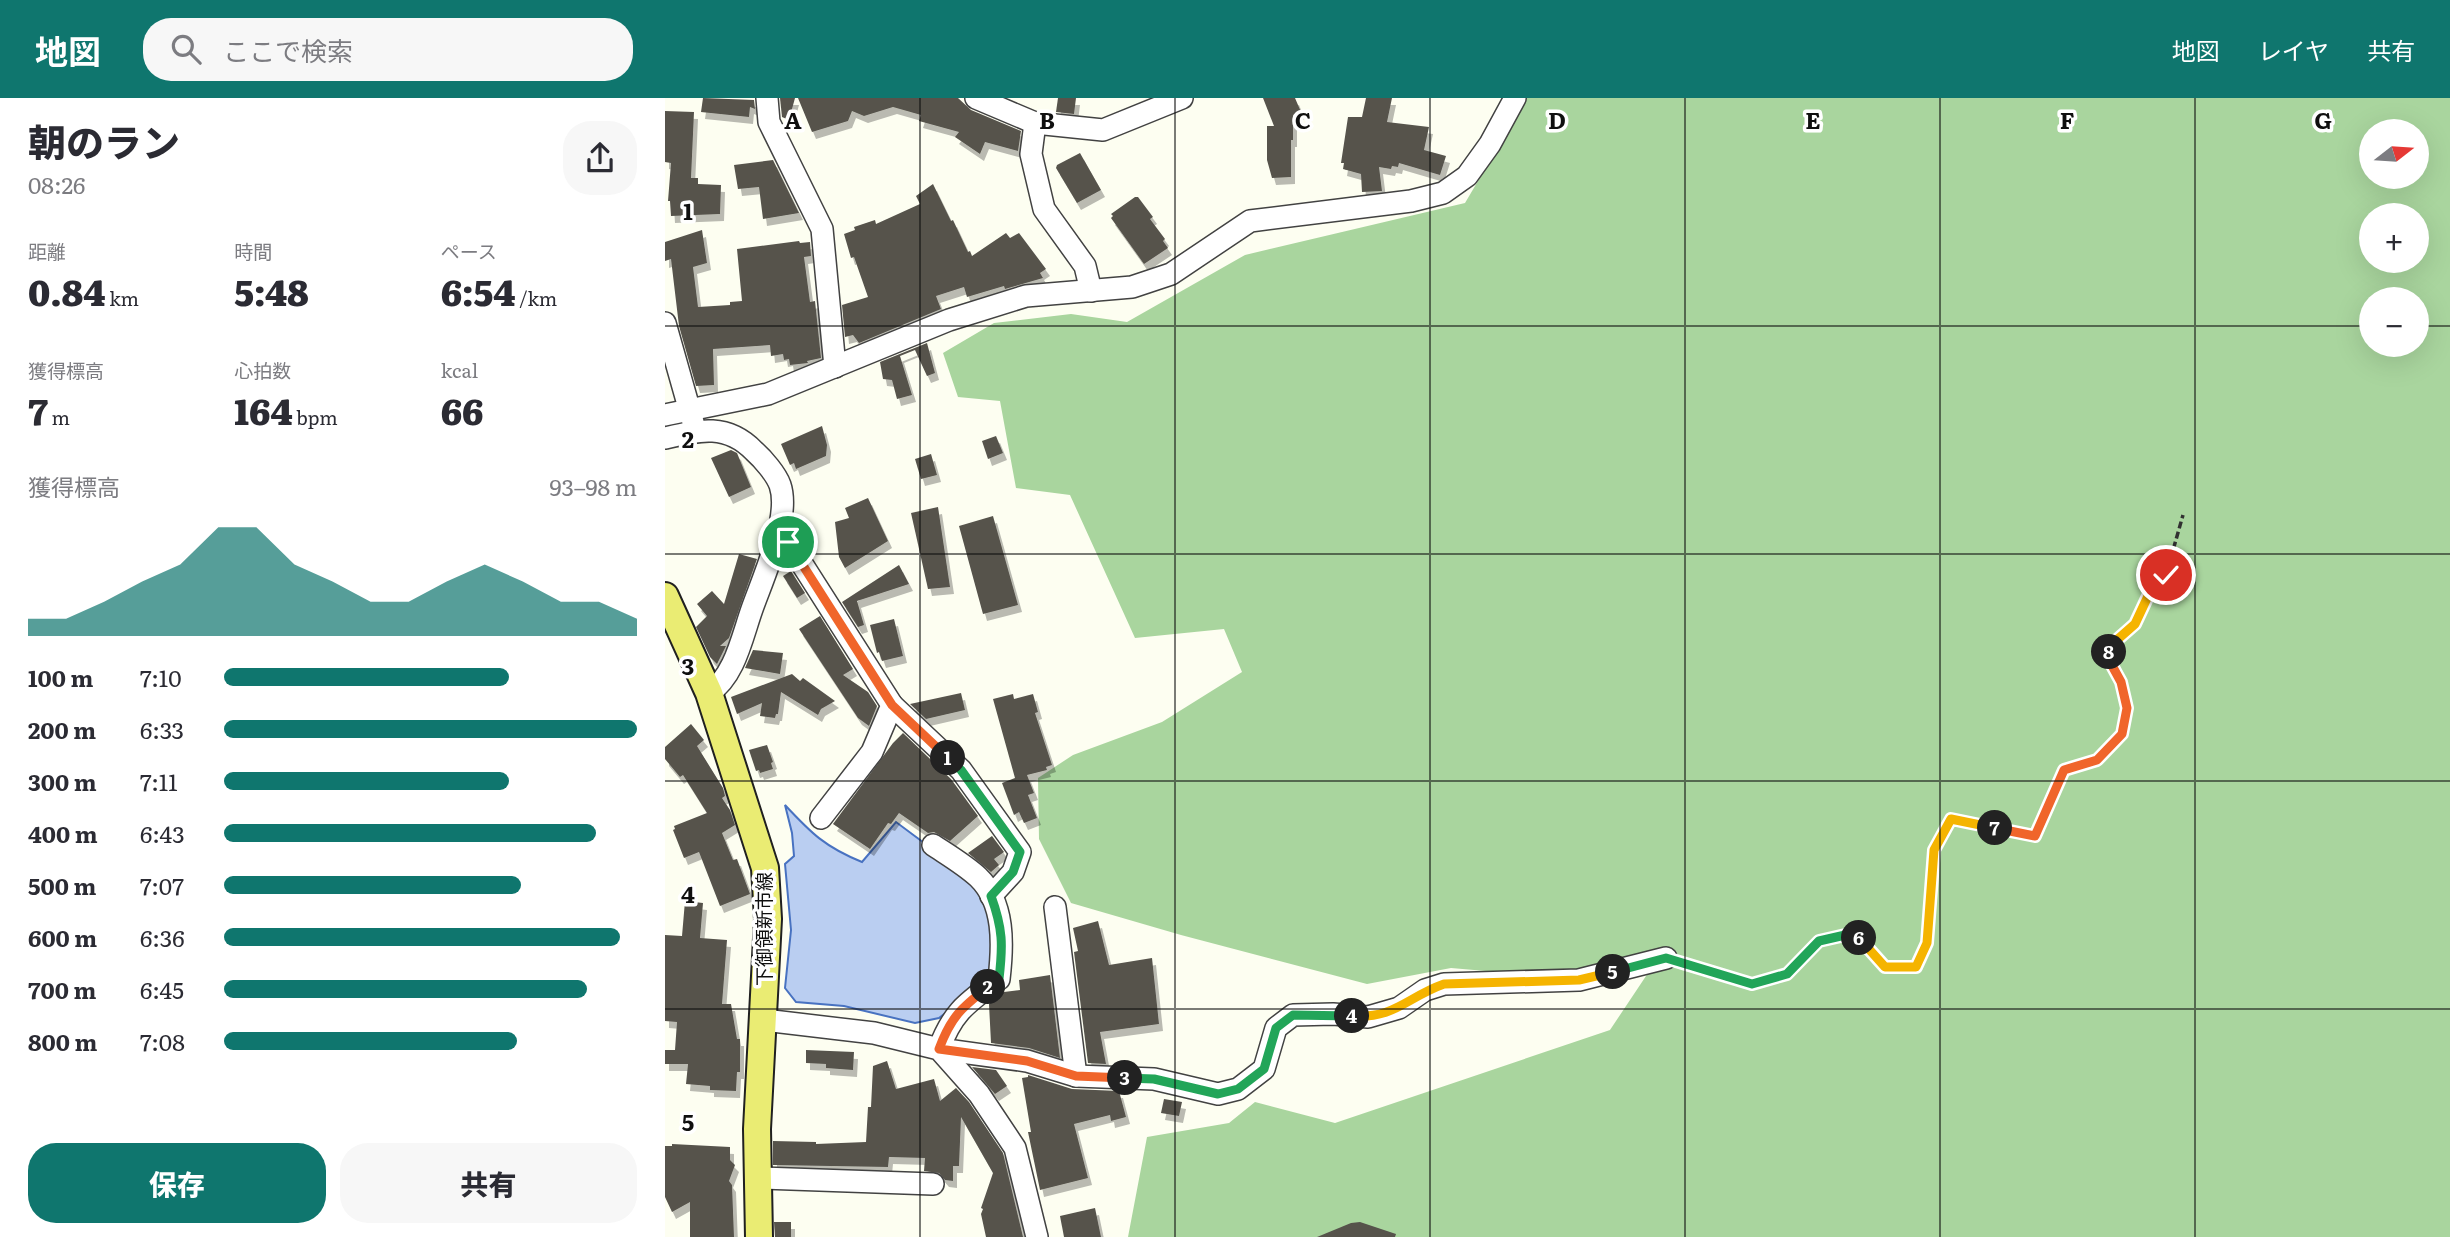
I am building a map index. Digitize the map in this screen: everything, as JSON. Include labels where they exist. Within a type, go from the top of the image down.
[{"type":"main road","name":"下御領新市線","points":[[665,596],[709,693],[765,868],[768,919],[757,1129],[759,1237]]},
{"type":"street","points":[[767,98],[769,122],[822,229],[835,367]]},
{"type":"street","points":[[976,98],[1035,123],[1103,130],[1182,98]]},
{"type":"street","points":[[665,438],[692,421],[768,394],[949,320],[1026,296],[1132,288],[1171,274],[1249,221],[1411,201],[1443,193],[1467,176],[1490,144],[1515,98]]},
{"type":"street","points":[[1035,123],[1031,154],[1044,209],[1085,266],[1091,291]]},
{"type":"street","points":[[665,323],[692,421]]},
{"type":"street","points":[[665,415],[724,431],[746,443],[760,456],[780,484],[782,500],[778,538],[733,662],[719,686],[709,693]]},
{"type":"street","points":[[778,538],[788,542],[892,705],[961,770],[1020,852],[1013,872],[991,896]]},
{"type":"street","points":[[821,818],[872,752],[892,705]]},
{"type":"street","points":[[933,845],[978,877],[991,896],[1000,923],[1003,949],[999,979],[965,1004],[948,1025],[939,1049]]},
{"type":"street","points":[[1055,907],[1076,1076]]},
{"type":"street","points":[[764,1020],[874,1032],[939,1049],[1027,1061],[1076,1076],[1154,1079],[1218,1094],[1238,1089],[1264,1069],[1276,1028],[1293,1015],[1368,1017],[1399,1009],[1425,990],[1444,984],[1579,980],[1666,958]]},
{"type":"street","points":[[939,1049],[979,1094],[1015,1148],[1037,1237]]},
{"type":"street","points":[[759,1178],[933,1184]]},
{"type":"path","points":[[1666,958],[1752,984],[1787,974],[1819,941],[1854,933],[1885,967],[1916,967],[1927,943],[1934,850],[1951,819],[2035,836],[2064,770],[2097,760],[2122,734],[2127,708],[2121,682],[2109,660],[2110,646],[2135,624],[2149,594],[2166,575],[2183,515]]},
{"type":"green space","points":[[1527,98],[2450,98],[2450,1237],[1128,1237],[1147,1137],[1229,1123],[1255,1102],[1335,1123],[1610,1030],[1654,964],[1555,977],[1451,968],[1367,984],[1071,903],[1039,839],[1038,778],[1073,755],[1162,722],[1242,672],[1224,629],[1135,638],[1070,495],[1016,488],[1000,401],[958,397],[943,353],[994,323],[1071,314],[1127,322],[1245,255],[1465,203]]},
{"type":"water","points":[[785,805],[819,838],[862,862],[896,822],[967,875],[988,909],[997,951],[993,976],[939,1018],[915,1023],[844,1006],[796,1002],[785,988],[791,930],[785,864],[794,856]]},
{"type":"building","points":[[703,98],[754,100],[755,109],[750,107],[749,117],[701,112]]},
{"type":"building","points":[[780,98],[795,98],[789,120],[782,117]]},
{"type":"building","points":[[798,98],[958,98],[971,110],[1021,131],[1018,151],[985,142],[980,154],[955,137],[959,132],[919,121],[921,115],[893,107],[864,116],[852,111],[848,121],[812,132]]},
{"type":"building","points":[[1058,98],[1076,98],[1074,114],[1056,112]]},
{"type":"building","points":[[1263,98],[1295,98],[1301,112],[1293,115],[1291,177],[1272,178],[1267,160],[1267,126],[1274,126]]},
{"type":"building","points":[[1366,98],[1392,98],[1387,122],[1429,127],[1424,150],[1446,156],[1440,175],[1399,163],[1398,167],[1392,166],[1391,169],[1379,167],[1382,191],[1362,192],[1361,174],[1343,169],[1344,163],[1341,163],[1348,117],[1362,117]]},
{"type":"building","points":[[665,111],[694,112],[691,178],[698,178],[698,184],[721,185],[720,214],[671,216],[668,201],[671,163],[665,162]]},
{"type":"building","points":[[1080,153],[1101,190],[1077,203],[1056,168]]},
{"type":"building","points":[[773,160],[799,213],[763,219],[759,187],[738,189],[734,165]]},
{"type":"building","points":[[933,184],[972,256],[1006,233],[1010,238],[1019,233],[1046,269],[1040,273],[1043,278],[967,297],[964,287],[936,296],[941,309],[859,343],[853,335],[845,337],[842,305],[868,297],[844,234],[855,230],[854,227],[875,220],[876,224],[920,204],[916,196]]},
{"type":"building","points":[[1138,197],[1153,217],[1150,219],[1165,239],[1163,241],[1168,248],[1144,264],[1111,218],[1111,214]]},
{"type":"building","points":[[702,230],[707,263],[693,267],[698,307],[730,305],[730,302],[742,301],[737,249],[810,242],[811,256],[804,257],[810,302],[815,301],[821,358],[790,365],[789,359],[784,360],[783,354],[771,356],[770,345],[713,349],[714,385],[696,386],[679,326],[671,259],[665,261],[665,242]]},
{"type":"building","points":[[927,343],[935,373],[927,376],[915,350],[900,356],[912,395],[897,399],[892,380],[883,379],[880,362]]},
{"type":"building","points":[[822,426],[827,445],[826,456],[796,469],[794,463],[790,465],[781,444]]},
{"type":"building","points":[[996,436],[1003,453],[988,459],[982,441]]},
{"type":"building","points":[[731,450],[737,453],[751,487],[729,497],[711,458]]},
{"type":"building","points":[[931,454],[937,475],[921,479],[915,459]]},
{"type":"building","points":[[868,498],[888,541],[845,568],[839,557],[835,522],[849,518],[845,508]]},
{"type":"building","points":[[938,507],[950,587],[928,589],[911,513]]},
{"type":"building","points":[[993,516],[1018,605],[983,614],[959,526]]},
{"type":"building","points":[[739,554],[757,559],[729,638],[720,646],[726,646],[717,664],[710,657],[696,627],[707,616],[697,604],[712,591],[724,604]]},
{"type":"building","points":[[899,565],[909,584],[857,601],[864,625],[858,627],[842,602]]},
{"type":"building","points":[[791,571],[805,593],[797,598],[783,576]]},
{"type":"building","points":[[820,616],[853,669],[843,675],[868,692],[877,706],[869,726],[858,718],[799,629]]},
{"type":"building","points":[[894,619],[903,656],[882,661],[879,652],[877,653],[870,625]]},
{"type":"building","points":[[753,650],[783,653],[780,674],[745,668]]},
{"type":"building","points":[[792,674],[800,681],[803,678],[835,701],[821,709],[818,715],[781,692],[775,718],[760,716],[762,703],[737,714],[731,697]]},
{"type":"building","points":[[961,693],[965,710],[926,719],[910,704]]},
{"type":"building","points":[[1013,694],[1014,699],[1033,694],[1038,712],[1035,713],[1052,765],[1046,767],[1047,770],[1027,775],[1034,793],[1028,795],[1037,818],[1024,823],[1019,812],[1014,815],[1002,783],[1015,778],[993,699]]},
{"type":"building","points":[[691,724],[704,740],[697,746],[723,788],[725,796],[722,798],[735,825],[722,833],[733,860],[737,859],[750,894],[720,906],[699,852],[684,858],[673,830],[674,826],[707,813],[683,775],[680,777],[665,759],[665,747]]},
{"type":"building","points":[[903,733],[951,779],[978,816],[950,841],[934,832],[928,833],[899,813],[891,824],[888,823],[870,849],[833,824]]},
{"type":"building","points":[[767,745],[773,769],[760,773],[759,770],[756,771],[749,750]]},
{"type":"building","points":[[992,836],[1004,852],[994,859],[999,865],[991,872],[968,853]]},
{"type":"building","points":[[685,901],[703,903],[700,938],[727,940],[722,1004],[731,1004],[737,1039],[740,1039],[740,1072],[737,1072],[736,1091],[710,1090],[710,1086],[686,1084],[688,1064],[665,1064],[665,1050],[675,1050],[677,1022],[665,1021],[665,935],[682,936]]},
{"type":"building","points":[[1098,921],[1109,965],[1152,958],[1159,1024],[1100,1032],[1106,1064],[1088,1063],[1074,952],[1078,951],[1073,928]]},
{"type":"building","points":[[1050,975],[1060,1058],[1029,1048],[991,1043],[989,1004],[1004,992],[1020,990],[1019,980]]},
{"type":"building","points":[[806,1050],[854,1052],[853,1070],[806,1063]]},
{"type":"building","points":[[887,1061],[896,1089],[934,1079],[940,1101],[956,1088],[969,1102],[1003,1153],[1023,1237],[986,1237],[981,1208],[993,1173],[961,1117],[959,1166],[953,1166],[953,1181],[945,1180],[939,1173],[924,1171],[925,1158],[889,1157],[888,1167],[773,1165],[773,1141],[816,1144],[866,1142],[873,1066]]},
{"type":"building","points":[[972,1067],[996,1070],[1007,1086],[995,1094]]},
{"type":"building","points":[[1028,1075],[1072,1089],[1119,1091],[1126,1117],[1111,1121],[1110,1115],[1074,1124],[1088,1178],[1040,1190],[1028,1132],[1031,1132],[1022,1078]]},
{"type":"building","points":[[1164,1099],[1182,1102],[1179,1116],[1161,1113]]},
{"type":"building","points":[[672,1144],[730,1147],[730,1160],[735,1165],[729,1181],[732,1185],[734,1237],[690,1237],[690,1202],[672,1212],[665,1197],[665,1146]]},
{"type":"building","points":[[1095,1208],[1101,1237],[1064,1237],[1060,1216]]},
{"type":"building","points":[[774,1222],[791,1222],[791,1237],[775,1237]]},
{"type":"building","points":[[1360,1222],[1396,1234],[1395,1237],[1317,1237],[1351,1223]]},
{"type":"route","points":[[788,542],[892,705],[961,770],[1020,852],[1013,872],[991,896],[1000,923],[1003,949],[999,979],[965,1004],[948,1025],[939,1049],[1027,1061],[1076,1076],[1154,1079],[1218,1094],[1238,1089],[1264,1069],[1276,1028],[1293,1015],[1368,1017],[1399,1009],[1425,990],[1444,984],[1579,980],[1666,958],[1752,984],[1787,974],[1819,941],[1854,933],[1885,967],[1916,967],[1927,943],[1934,850],[1951,819],[2035,836],[2064,770],[2097,760],[2122,734],[2127,708],[2121,682],[2109,660],[2110,646],[2135,624],[2149,594],[2166,575]]}]
